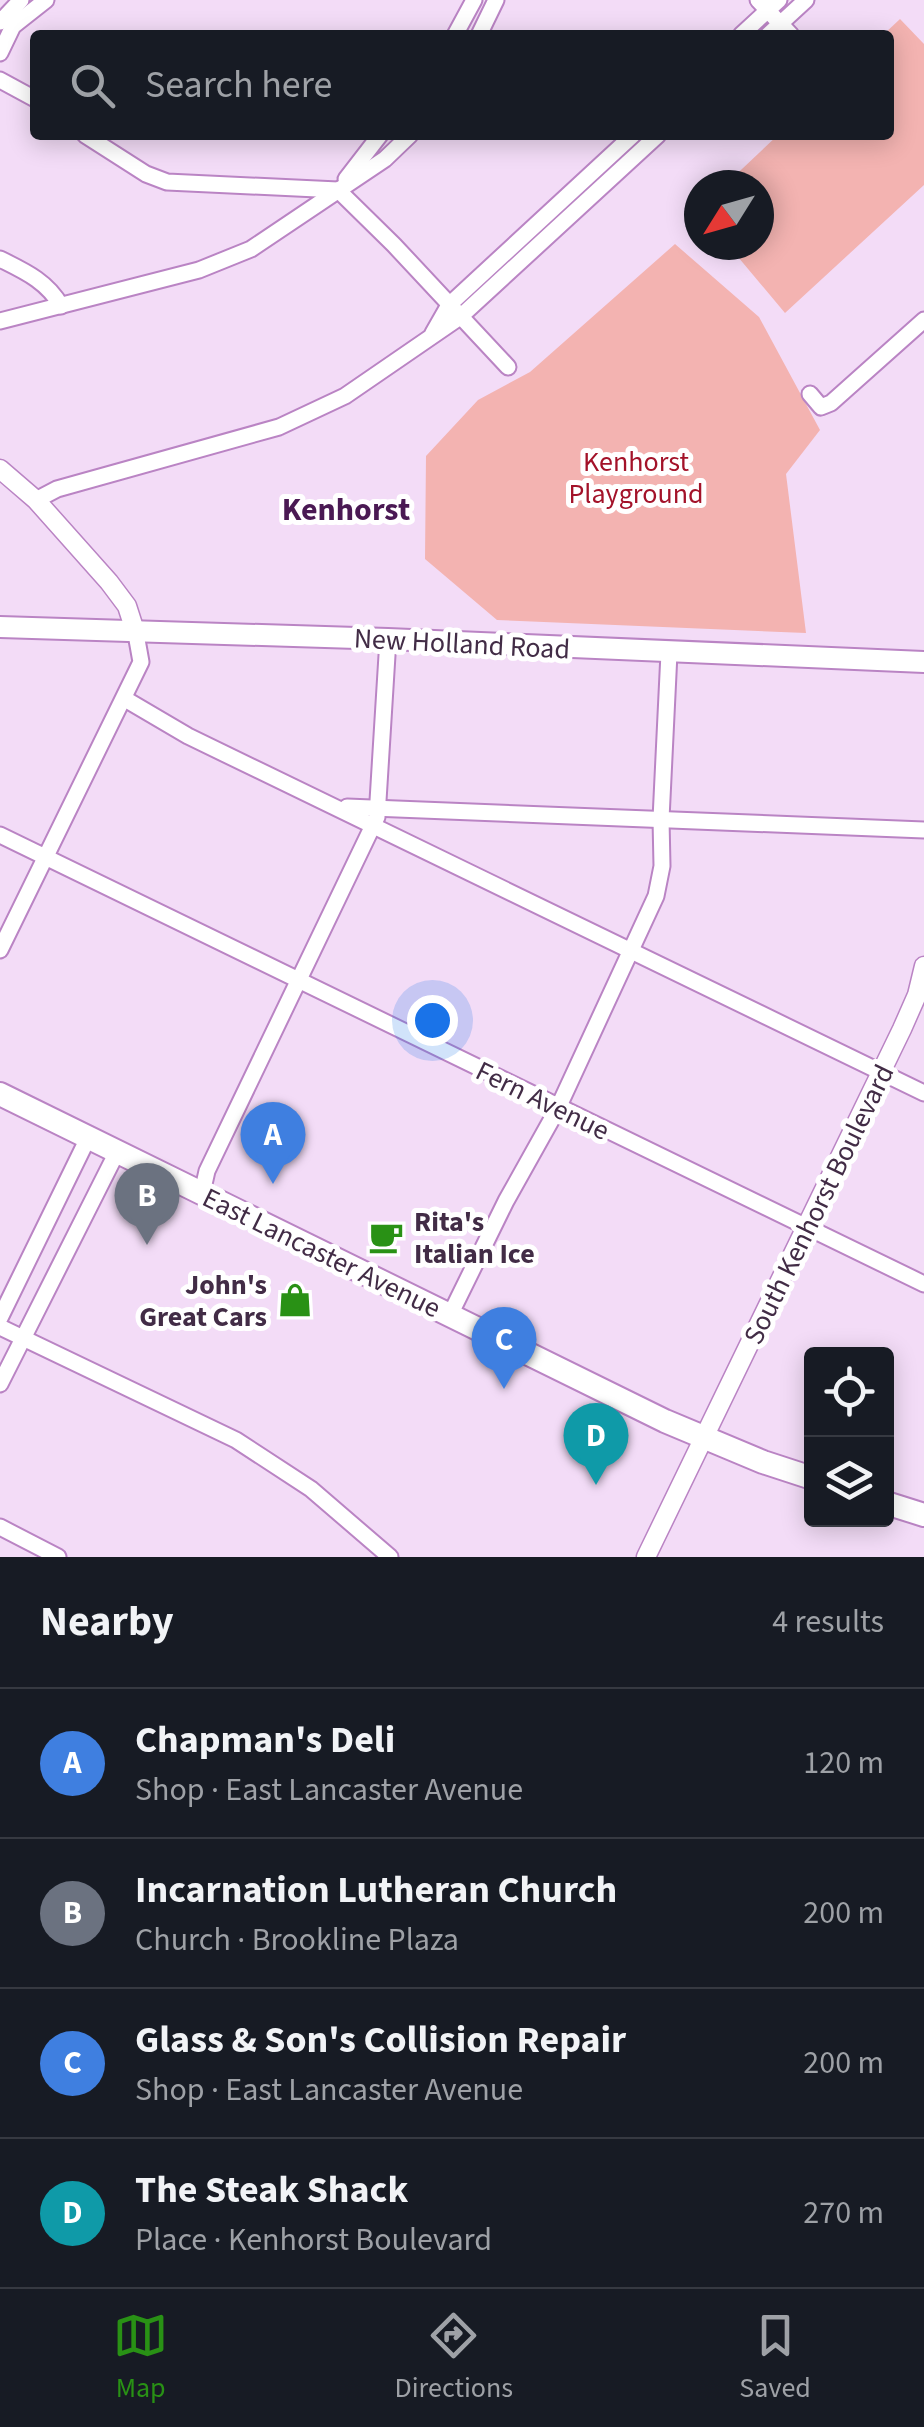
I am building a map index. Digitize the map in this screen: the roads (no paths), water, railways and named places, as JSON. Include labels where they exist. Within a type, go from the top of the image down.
[{"type":"main road","name":"New Holland Road","points":[[0,628],[388,639],[924,662]]},
{"type":"main road","name":"East Lancaster Avenue","points":[[0,1094],[704,1439],[804,1475]]},
{"type":"main road","points":[[894,1506],[924,1515]]},
{"type":"street","points":[[0,22],[20,0]]},
{"type":"street","points":[[0,53],[13,26],[46,0]]},
{"type":"street","points":[[458,30],[474,0]]},
{"type":"street","points":[[481,30],[496,0]]},
{"type":"street","points":[[781,30],[806,0]]},
{"type":"street","points":[[746,30],[769,4],[780,30]]},
{"type":"street","points":[[0,80],[30,96]]},
{"type":"street","points":[[93,140],[146,174],[167,182],[338,190],[508,367]]},
{"type":"street","points":[[338,190],[376,140]]},
{"type":"street","points":[[0,321],[199,270],[236,256],[385,158],[405,140]]},
{"type":"street","points":[[36,500],[57,489],[279,427],[345,396],[430,336],[628,140]]},
{"type":"street","points":[[454,311],[652,140]]},
{"type":"street","points":[[0,258],[34,276],[61,306]]},
{"type":"street","points":[[810,394],[821,407],[831,403],[924,320]]},
{"type":"street","points":[[0,470],[36,500],[123,600],[136,634],[141,662],[0,950]]},
{"type":"street","points":[[202,1193],[207,1171],[380,808],[388,639]]},
{"type":"street","points":[[450,1315],[506,1201],[558,1108],[651,910],[662,874],[669,653]]},
{"type":"street","points":[[124,699],[188,736],[924,1093]]},
{"type":"street","points":[[338,807],[924,830]]},
{"type":"street","name":"Fern Avenue","points":[[0,835],[924,1284]]},
{"type":"street","name":"South Kenhorst Boulevard","points":[[646,1557],[920,997],[924,966]]},
{"type":"street","points":[[0,1318],[88,1138]]},
{"type":"street","points":[[0,1384],[117,1152]]},
{"type":"street","points":[[0,1327],[236,1440],[311,1489],[390,1557]]},
{"type":"street","points":[[0,1527],[58,1557]]},
{"type":"place","name":"Chapman's Deli","points":[[273,1184]]},
{"type":"place","name":"Rita's Italian Ice","points":[[386,1237]]},
{"type":"place","name":"Incarnation Lutheran Church","points":[[147,1245]]},
{"type":"place","name":"John's Great Cars","points":[[295,1300]]},
{"type":"place","name":"Glass & Son's Collision Repair","points":[[504,1389]]},
{"type":"place","name":"The Steak Shack","points":[[596,1485]]},
{"type":"district","name":"Kenhorst","points":[[346,509]]},
{"type":"park label","name":"Kenhorst Playground","points":[[636,477]]}]
